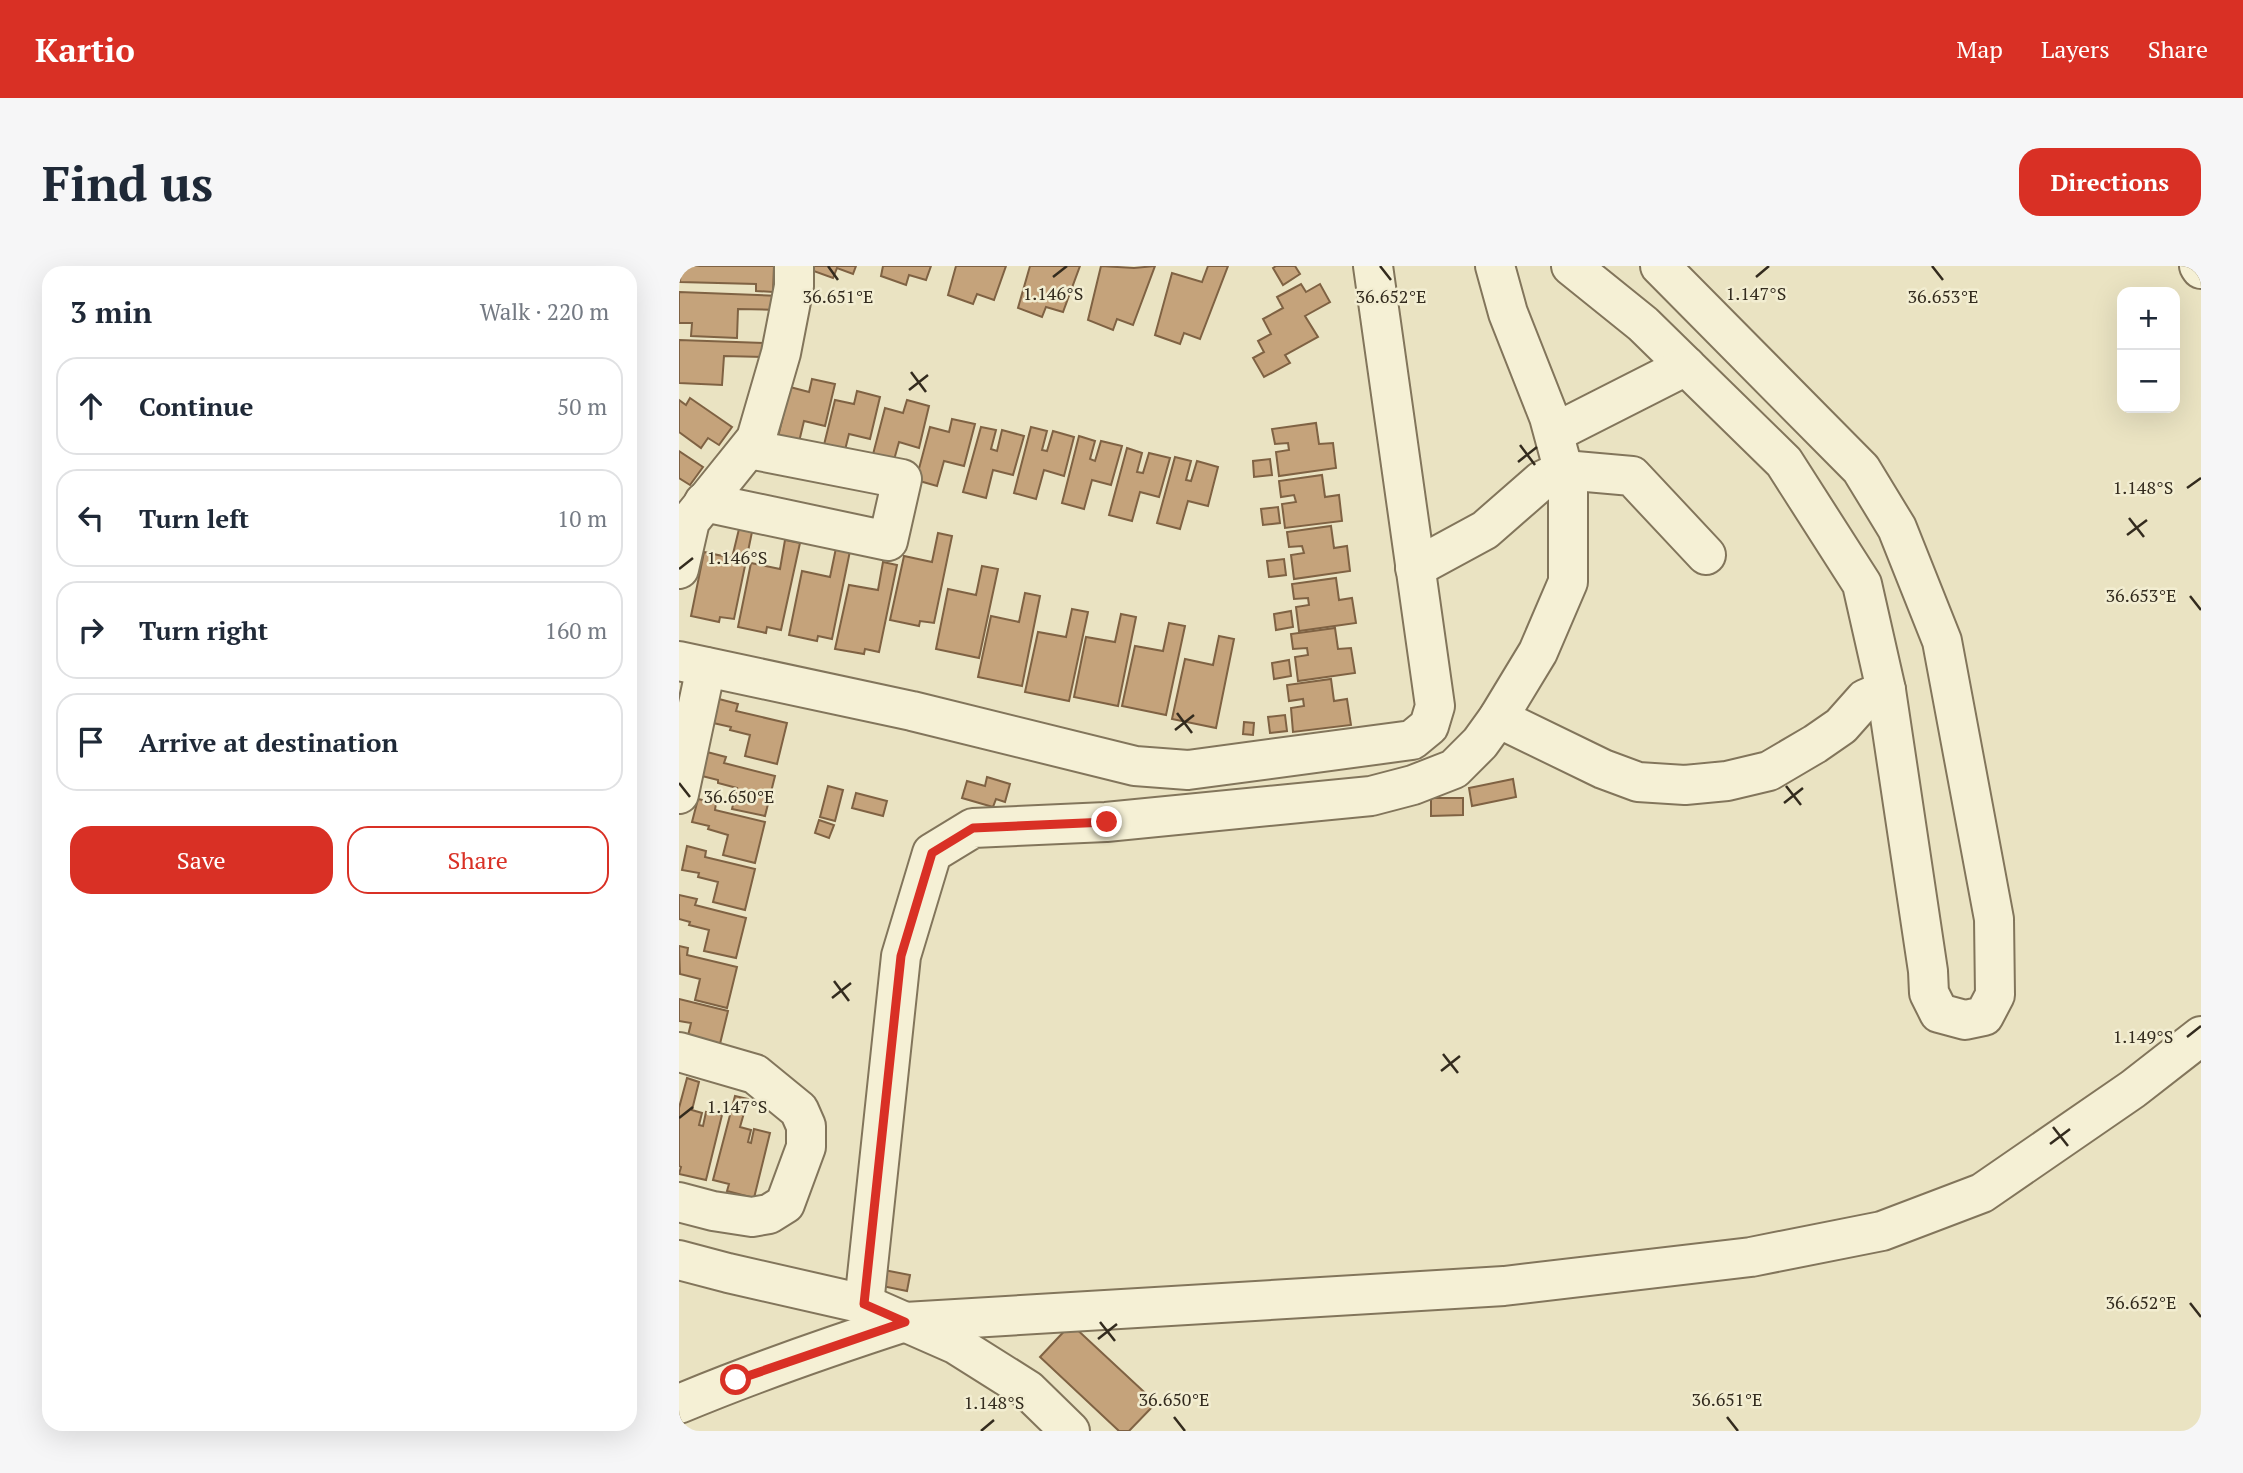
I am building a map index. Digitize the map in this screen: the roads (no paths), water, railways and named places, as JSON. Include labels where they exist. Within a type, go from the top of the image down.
[{"type":"street","points":[[679,569],[689,521],[756,439],[781,353],[794,286],[793,266]]},
{"type":"street","points":[[679,794],[692,664],[912,711],[1135,766],[1188,770],[1412,740],[1429,726],[1435,706],[1373,266]]},
{"type":"street","points":[[864,1304],[901,956],[932,853],[973,828],[1107,822],[1371,796],[1413,785],[1454,769],[1480,743],[1498,718],[1538,652],[1568,582],[1568,487],[1549,417],[1508,313],[1495,266]]},
{"type":"street","points":[[1571,266],[1643,324],[1784,462],[1862,584],[1886,690],[1928,971],[1929,993],[1939,1013],[1965,1020],[1985,1016],[1995,995],[1994,919],[1942,641],[1897,528],[1861,469],[1660,266]]},
{"type":"street","points":[[1553,433],[1686,366]]},
{"type":"street","points":[[705,502],[888,541],[902,479],[749,449]]},
{"type":"street","points":[[1415,568],[1485,530],[1541,481],[1564,470],[1632,476],[1706,555]]},
{"type":"street","points":[[1498,718],[1603,769],[1638,782],[1685,785],[1727,781],[1769,771],[1841,726],[1865,699],[1886,690]]},
{"type":"street","points":[[679,1404],[802,1356],[905,1322],[1504,1286],[1751,1257],[1882,1231],[1982,1193],[2133,1089],[2201,1036]]},
{"type":"street","points":[[679,1052],[755,1074],[799,1110],[806,1126],[806,1147],[785,1204],[769,1214],[752,1217],[679,1202]]},
{"type":"street","points":[[679,1260],[864,1304],[955,1344],[1028,1391],[1070,1431]]}]
